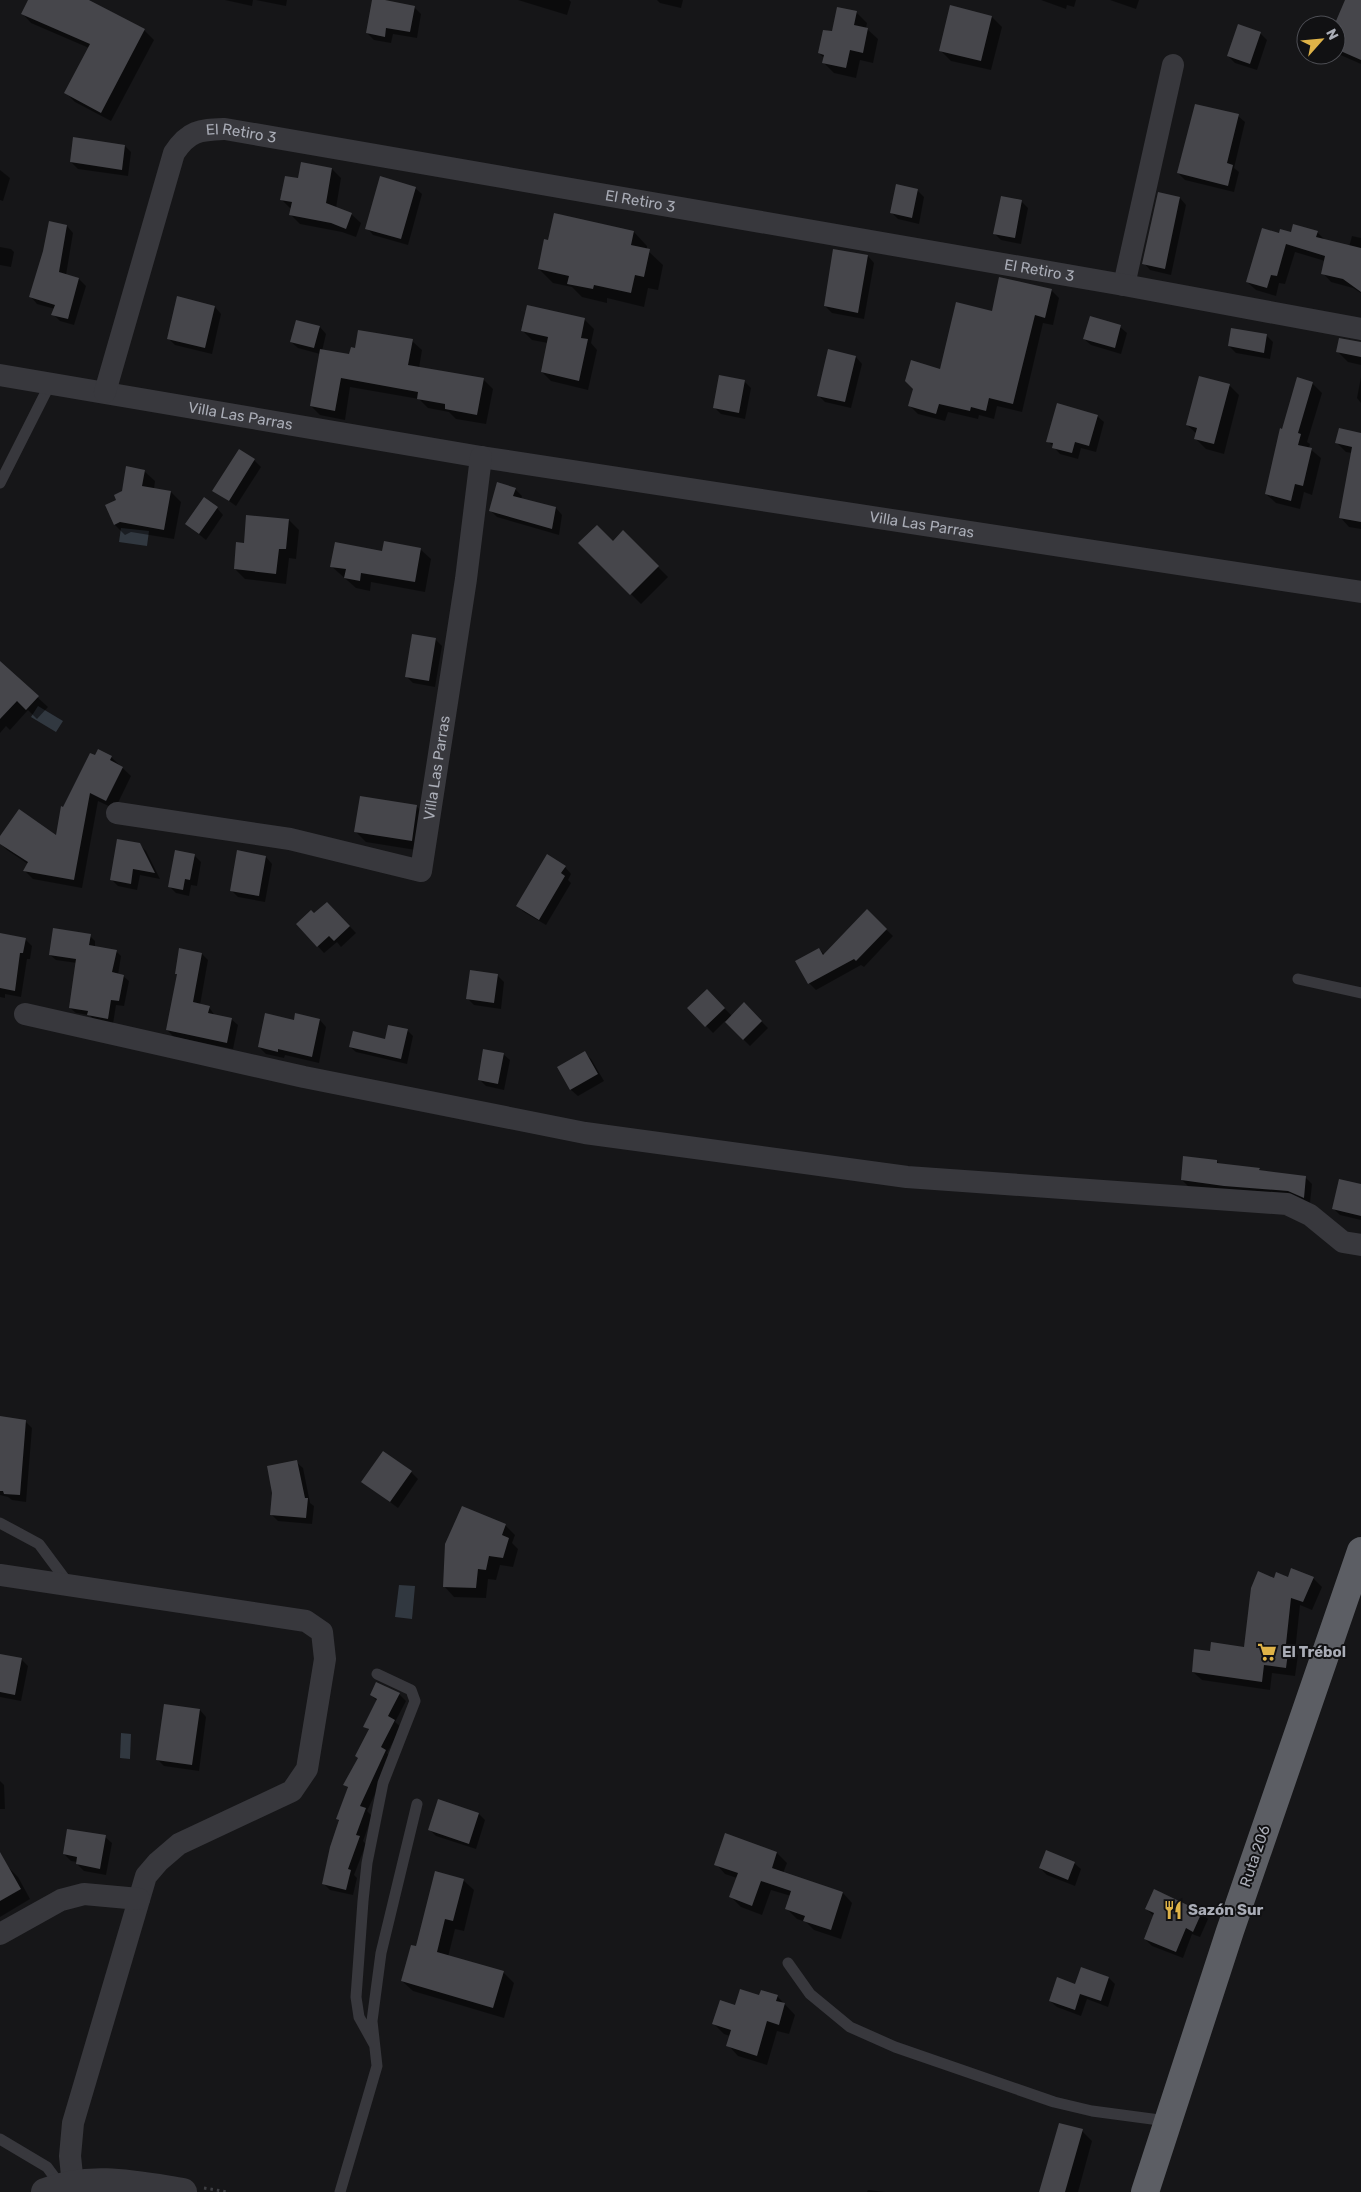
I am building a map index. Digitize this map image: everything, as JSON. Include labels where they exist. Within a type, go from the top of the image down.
[{"type":"highway","name":"Ruta 206","points":[[1145,2192],[1291,1751],[1361,1550]]},
{"type":"street","points":[[1124,285],[1173,66]]},
{"type":"street","name":"El Retiro 3","points":[[105,392],[174,153],[182,140],[199,130],[225,130],[1124,285],[1361,329]]},
{"type":"street","name":"Villa Las Parras","points":[[0,375],[482,457],[1361,592]]},
{"type":"street","name":"Villa Las Parras","points":[[117,813],[290,839],[421,871],[466,579],[482,457]]},
{"type":"street","points":[[25,1014],[304,1077],[585,1133],[907,1177],[1287,1204],[1310,1215],[1344,1242],[1361,1245]]},
{"type":"street","points":[[0,1575],[306,1621],[322,1632],[325,1660],[307,1769],[292,1791],[179,1844],[158,1862],[146,1876],[73,2123],[70,2156],[60,2188],[122,2182],[183,2192]]},
{"type":"street","points":[[0,1934],[61,1900],[84,1894],[139,1899]]},
{"type":"lane","points":[[0,484],[50,384]]},
{"type":"lane","points":[[1298,980],[1361,993]]},
{"type":"lane","points":[[0,1523],[38,1544],[68,1584]]},
{"type":"lane","points":[[374,2044],[359,2017],[356,1997],[363,1901],[382,1783],[415,1701],[411,1690],[377,1674]]},
{"type":"lane","points":[[340,2192],[377,2066],[372,2021],[381,1953],[417,1804]]},
{"type":"lane","points":[[788,1963],[810,1994],[850,2028],[896,2047],[1054,2102],[1092,2111],[1168,2120]]},
{"type":"lane","points":[[0,2139],[47,2168],[60,2188]]},
{"type":"shaded area","points":[[121,528],[149,531],[147,546],[119,542]]},
{"type":"shaded area","points":[[38,706],[63,721],[56,732],[31,717]]},
{"type":"shaded area","points":[[399,1585],[415,1586],[412,1619],[395,1617]]},
{"type":"shaded area","points":[[121,1733],[131,1734],[130,1759],[120,1758]]},
{"type":"building","points":[[28,0],[89,0],[145,29],[101,113],[64,93],[90,44],[21,14]]},
{"type":"building","points":[[372,0],[385,0],[415,6],[410,32],[386,28],[385,37],[366,33]]},
{"type":"building","points":[[1345,0],[1361,0],[1361,60],[1346,53],[1346,15],[1339,15]]},
{"type":"building","points":[[950,5],[992,16],[981,61],[939,51]]},
{"type":"building","points":[[837,7],[857,11],[854,25],[868,28],[863,53],[850,50],[846,68],[822,63],[824,55],[818,53],[823,30],[832,31]]},
{"type":"building","points":[[1238,24],[1261,32],[1250,64],[1227,56]]},
{"type":"building","points":[[1195,104],[1239,114],[1227,163],[1233,165],[1228,186],[1177,173]]},
{"type":"building","points":[[73,137],[125,145],[122,170],[70,162]]},
{"type":"building","points":[[301,162],[332,168],[326,203],[352,213],[346,229],[331,223],[289,215],[292,202],[280,200],[285,176],[298,178]]},
{"type":"building","points":[[380,176],[416,187],[401,239],[365,229]]},
{"type":"building","points":[[896,184],[918,189],[912,218],[890,213]]},
{"type":"building","points":[[1158,192],[1180,197],[1165,269],[1142,264]]},
{"type":"building","points":[[1001,196],[1022,200],[1015,238],[993,234]]},
{"type":"building","points":[[554,213],[634,231],[631,245],[650,249],[644,277],[635,275],[631,293],[594,285],[593,289],[567,284],[569,276],[538,269],[544,239],[548,240]]},
{"type":"building","points":[[49,221],[67,225],[59,272],[79,278],[68,319],[51,315],[55,305],[29,297],[43,251]]},
{"type":"building","points":[[1293,224],[1318,231],[1316,237],[1361,248],[1361,292],[1343,279],[1321,274],[1325,256],[1286,244],[1277,276],[1271,275],[1267,288],[1246,282],[1262,228],[1279,233],[1280,229],[1291,232]]},
{"type":"building","points":[[833,249],[868,255],[858,313],[824,306]]},
{"type":"building","points":[[999,277],[1052,289],[1045,318],[1035,315],[1013,404],[989,398],[986,411],[971,407],[970,411],[939,404],[936,414],[908,406],[913,389],[905,381],[911,360],[940,369],[956,302],[992,311]]},
{"type":"building","points":[[177,296],[215,306],[205,348],[167,339]]},
{"type":"building","points":[[527,305],[585,318],[581,338],[588,339],[579,381],[541,372],[548,337],[521,331]]},
{"type":"building","points":[[1090,316],[1121,325],[1115,348],[1083,339]]},
{"type":"building","points":[[296,320],[320,326],[314,348],[290,342]]},
{"type":"building","points":[[1231,328],[1267,334],[1264,353],[1228,346]]},
{"type":"building","points":[[358,330],[413,339],[408,365],[484,378],[477,415],[445,409],[445,404],[417,399],[418,392],[341,378],[335,411],[310,406],[320,349],[349,354],[351,347],[355,348]]},
{"type":"building","points":[[1339,338],[1361,342],[1361,357],[1336,352]]},
{"type":"building","points":[[828,349],[856,356],[845,402],[817,396]]},
{"type":"building","points":[[719,375],[745,380],[739,413],[713,408]]},
{"type":"building","points":[[1199,376],[1230,384],[1214,444],[1194,439],[1197,428],[1186,425]]},
{"type":"building","points":[[1297,377],[1313,382],[1298,433],[1301,434],[1298,445],[1312,448],[1303,486],[1295,484],[1291,501],[1265,494],[1280,428],[1282,429]]},
{"type":"building","points":[[1057,403],[1098,415],[1089,446],[1075,442],[1072,453],[1052,448],[1053,443],[1046,442]]},
{"type":"building","points":[[1339,428],[1361,433],[1361,522],[1339,518],[1352,447],[1335,443]]},
{"type":"building","points":[[239,449],[255,459],[229,501],[212,491]]},
{"type":"building","points":[[126,466],[145,470],[142,486],[171,491],[164,530],[120,522],[114,525],[105,505],[116,500],[114,495],[122,491]]},
{"type":"building","points":[[497,482],[516,488],[513,496],[556,507],[552,529],[489,511]]},
{"type":"building","points":[[204,497],[218,507],[199,534],[185,524]]},
{"type":"building","points":[[246,515],[289,519],[286,549],[279,549],[276,574],[234,569],[236,542],[244,543]]},
{"type":"building","points":[[597,525],[613,541],[623,530],[659,566],[630,595],[578,543]]},
{"type":"building","points":[[384,541],[421,548],[415,582],[361,573],[360,581],[344,578],[346,569],[330,567],[335,542],[382,551]]},
{"type":"building","points":[[412,634],[436,638],[429,681],[405,677]]},
{"type":"building","points":[[0,661],[39,696],[26,710],[17,701],[0,719]]},
{"type":"building","points":[[98,749],[112,756],[110,760],[123,767],[106,801],[90,793],[74,880],[23,871],[28,862],[0,844],[0,836],[19,809],[56,835],[61,806],[63,807],[90,753],[95,755]]},
{"type":"building","points":[[360,796],[417,805],[412,841],[354,832]]},
{"type":"building","points":[[117,839],[140,843],[155,873],[133,869],[131,884],[110,880]]},
{"type":"building","points":[[175,850],[195,854],[190,880],[185,879],[183,890],[168,887]]},
{"type":"building","points":[[237,850],[266,856],[259,896],[230,891]]},
{"type":"building","points":[[547,854],[566,866],[561,873],[565,876],[539,920],[516,906]]},
{"type":"building","points":[[327,902],[350,926],[334,941],[329,936],[317,947],[296,924],[311,910],[314,913]]},
{"type":"building","points":[[867,909],[887,929],[856,961],[854,959],[808,984],[795,961],[819,948],[823,955]]},
{"type":"building","points":[[53,928],[91,934],[89,945],[117,950],[112,972],[124,975],[119,1001],[111,1000],[108,1019],[87,1015],[88,1011],[69,1008],[76,959],[49,955]]},
{"type":"building","points":[[0,933],[26,938],[23,953],[20,953],[15,991],[0,988]]},
{"type":"building","points":[[179,948],[202,953],[193,1002],[210,1006],[208,1013],[232,1018],[227,1043],[166,1030],[177,974],[175,974]]},
{"type":"building","points":[[470,970],[498,974],[494,1003],[466,999]]},
{"type":"building","points":[[707,989],[725,1008],[705,1027],[687,1008]]},
{"type":"building","points":[[744,1002],[762,1021],[743,1040],[725,1022]]},
{"type":"building","points":[[265,1013],[294,1020],[295,1013],[320,1019],[312,1057],[278,1049],[278,1052],[258,1047]]},
{"type":"building","points":[[388,1025],[408,1029],[401,1059],[349,1047],[353,1031],[385,1039]]},
{"type":"building","points":[[483,1049],[504,1053],[498,1084],[478,1080]]},
{"type":"building","points":[[585,1051],[598,1074],[570,1090],[557,1067]]},
{"type":"building","points":[[1183,1156],[1217,1160],[1217,1163],[1260,1168],[1259,1170],[1306,1176],[1304,1198],[1288,1191],[1224,1186],[1181,1180]]},
{"type":"building","points":[[1339,1179],[1361,1184],[1361,1216],[1332,1209]]},
{"type":"building","points":[[0,1416],[26,1420],[20,1495],[4,1494],[3,1491],[0,1491]]},
{"type":"building","points":[[383,1451],[412,1471],[390,1502],[361,1482]]},
{"type":"building","points":[[297,1460],[305,1498],[308,1498],[306,1518],[270,1515],[272,1493],[267,1466]]},
{"type":"building","points":[[462,1506],[506,1524],[502,1535],[509,1538],[503,1558],[489,1556],[486,1570],[478,1569],[476,1588],[443,1587],[445,1544]]},
{"type":"building","points":[[1291,1568],[1314,1577],[1303,1602],[1291,1598],[1286,1644],[1289,1645],[1286,1668],[1264,1665],[1262,1682],[1192,1672],[1194,1649],[1210,1651],[1211,1642],[1244,1647],[1251,1588],[1258,1571],[1274,1578],[1276,1572],[1288,1577]]},
{"type":"building","points":[[0,1654],[22,1658],[15,1695],[0,1692]]},
{"type":"building","points":[[376,1682],[400,1693],[388,1716],[395,1720],[381,1747],[386,1750],[360,1806],[366,1808],[356,1835],[360,1836],[348,1869],[351,1870],[346,1890],[322,1884],[330,1847],[339,1820],[336,1819],[348,1787],[343,1785],[358,1758],[355,1756],[369,1729],[363,1727],[377,1699],[370,1695]]},
{"type":"building","points":[[164,1704],[200,1709],[192,1765],[156,1760]]},
{"type":"building","points":[[438,1799],[479,1813],[469,1844],[428,1830]]},
{"type":"building","points":[[67,1829],[106,1835],[100,1869],[76,1864],[77,1857],[63,1854]]},
{"type":"building","points":[[725,1833],[777,1852],[772,1868],[843,1892],[831,1930],[803,1921],[805,1916],[785,1909],[791,1891],[761,1881],[752,1906],[729,1897],[738,1873],[714,1865]]},
{"type":"building","points":[[1046,1850],[1075,1862],[1068,1880],[1039,1868]]},
{"type":"building","points":[[0,1852],[21,1889],[0,1901]]},
{"type":"building","points":[[435,1871],[464,1879],[453,1921],[445,1919],[437,1952],[504,1971],[493,2008],[401,1981],[411,1945],[416,1946]]},
{"type":"building","points":[[1154,1889],[1202,1912],[1193,1932],[1186,1928],[1176,1952],[1144,1939],[1154,1913],[1145,1909]]},
{"type":"building","points":[[1081,1967],[1109,1977],[1101,2001],[1080,1994],[1075,2010],[1049,2001],[1057,1977],[1075,1984]]},
{"type":"building","points":[[740,1989],[759,1995],[761,1990],[778,1995],[776,2001],[785,2003],[779,2025],[767,2021],[757,2056],[726,2046],[731,2030],[712,2024],[720,2000],[735,2005]]},
{"type":"building","points":[[1059,2123],[1083,2129],[1065,2192],[1039,2192]]},
{"type":"place","name":"El Trébol","points":[[1267,1652]]},
{"type":"place","name":"Sazón Sur","points":[[1173,1910]]}]
